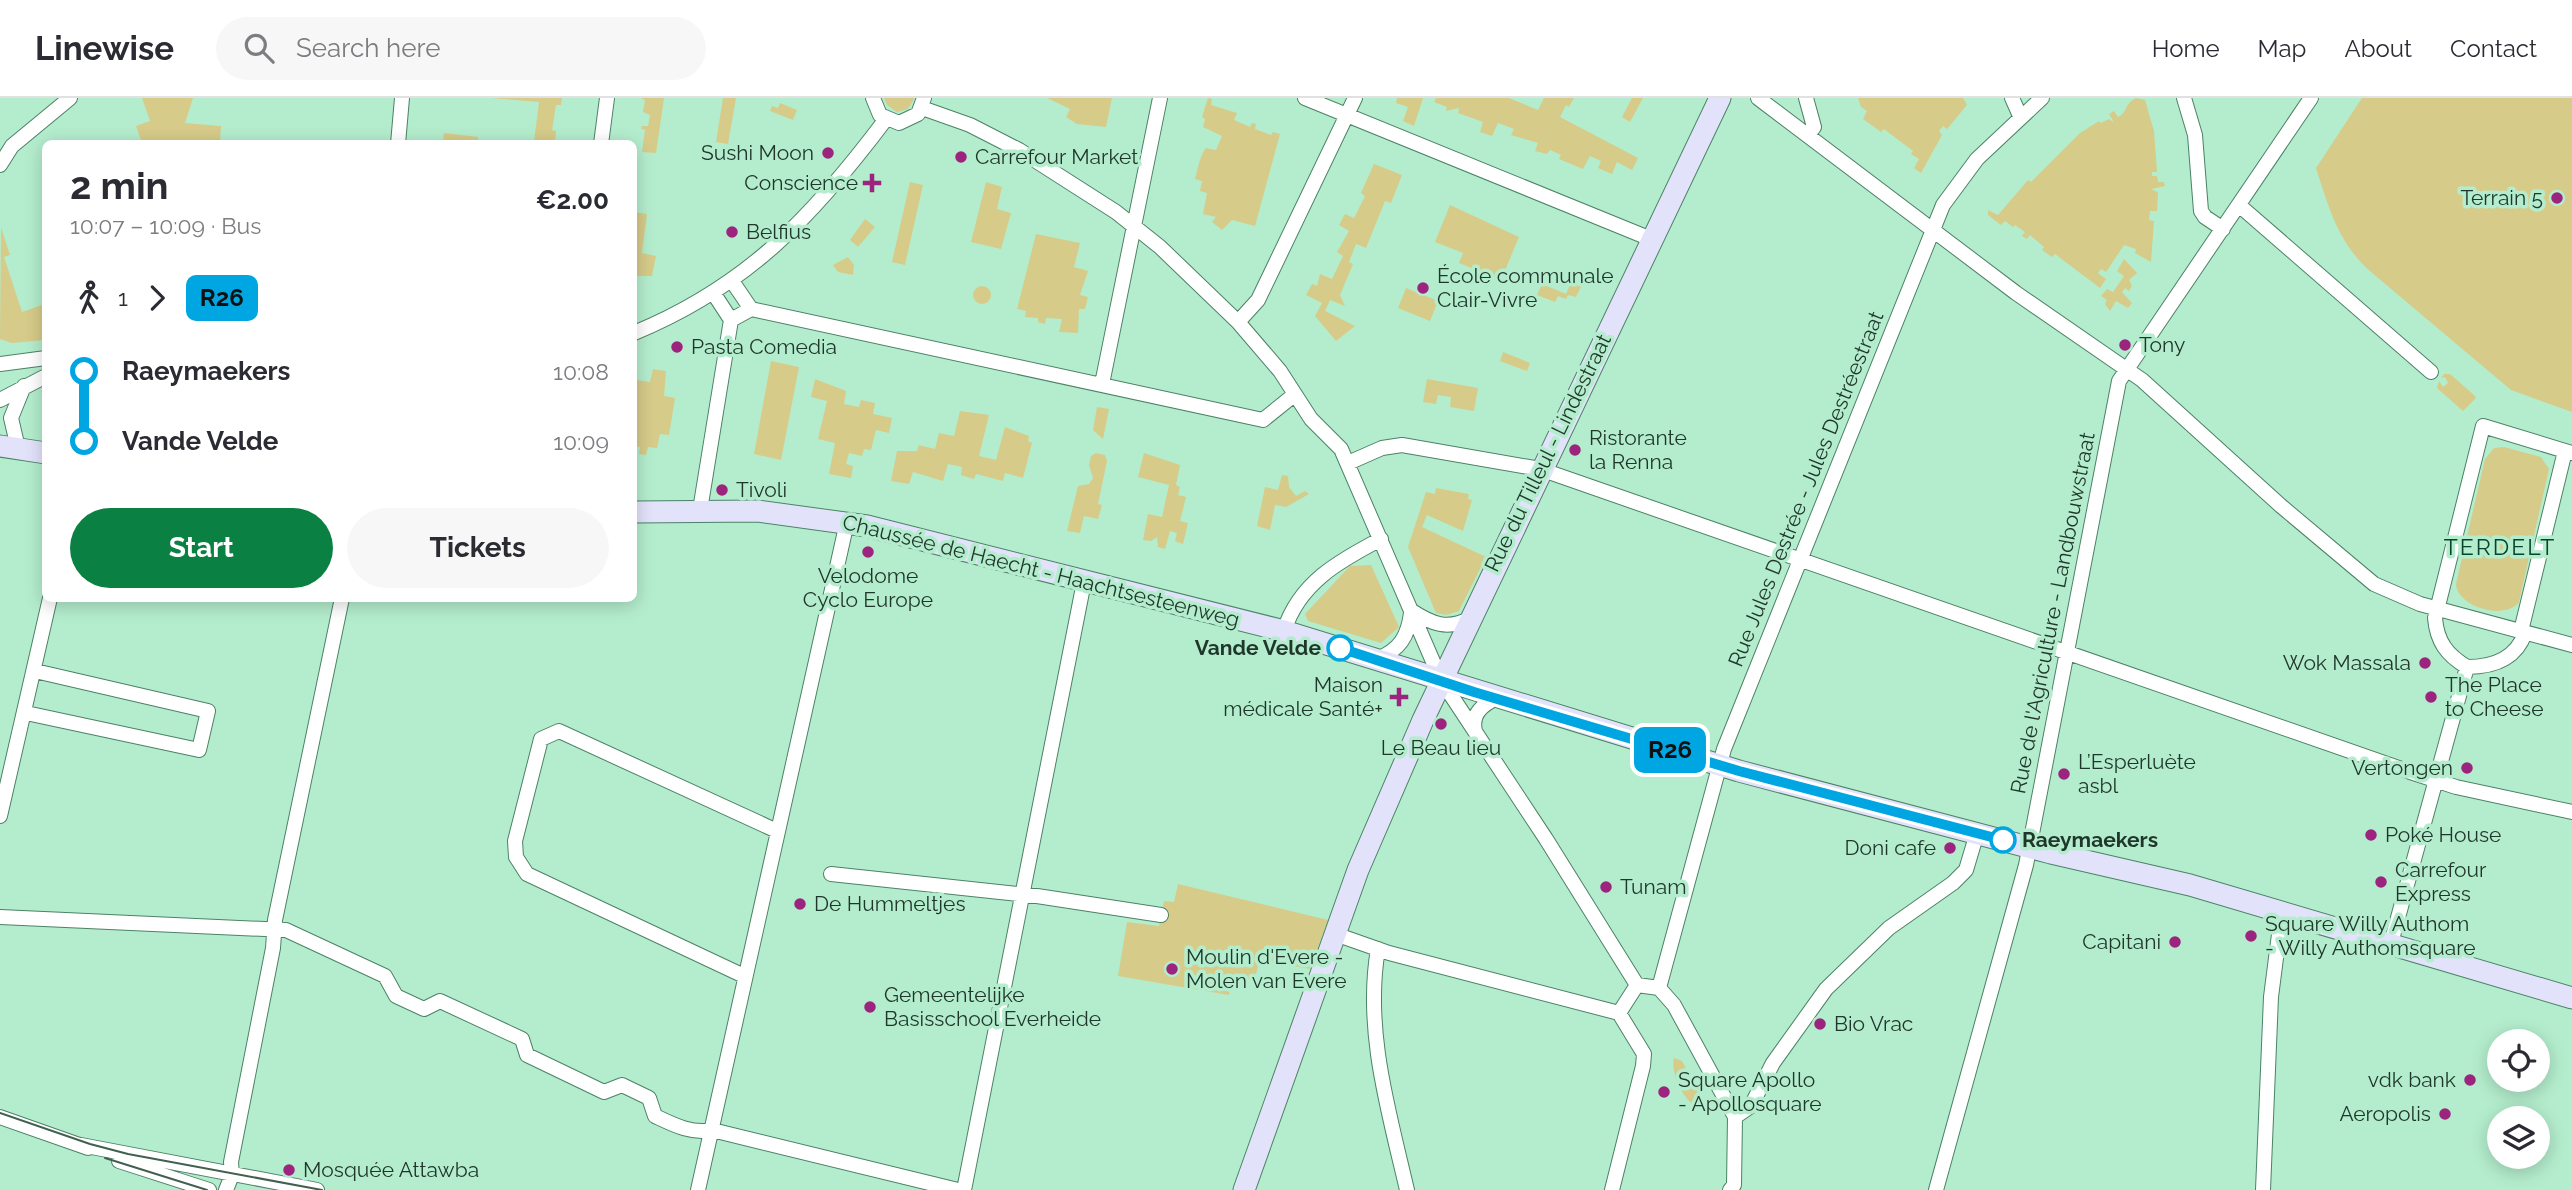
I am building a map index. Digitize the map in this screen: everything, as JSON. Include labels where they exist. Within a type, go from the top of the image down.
[{"type":"street","points":[[0,164],[12,146],[70,98]]},
{"type":"street","points":[[398,140],[402,98]]},
{"type":"street","points":[[602,140],[607,98]]},
{"type":"street","points":[[873,98],[876,108],[886,119],[906,122],[923,103],[970,125],[1019,150],[1134,226],[1237,322],[1280,371],[1311,419],[1341,449],[1441,680],[1637,985],[1659,988],[1674,1005],[1735,1117],[1734,1185],[1730,1190]]},
{"type":"street","points":[[1102,384],[1160,98]]},
{"type":"street","points":[[1305,98],[1651,239]]},
{"type":"street","points":[[1237,322],[1258,300],[1349,116],[1355,98]]},
{"type":"street","name":"Rue du Tilleul - Lindestraat","points":[[1244,1190],[1358,870],[1469,618],[1720,98]]},
{"type":"street","points":[[1758,98],[2142,380],[2352,568],[2399,597],[2572,645]]},
{"type":"street","points":[[1806,98],[1814,127],[1808,135]]},
{"type":"street","points":[[2011,98],[2020,116]]},
{"type":"street","name":"Rue Jules Destrée - Jules Destréestraat","points":[[1659,988],[1719,765],[1943,205],[1977,159],[2042,98]]},
{"type":"street","points":[[2184,98],[2195,135],[2201,211],[2223,229]]},
{"type":"street","name":"Rue de l'Agriculture - Landbouwstraat","points":[[1936,1190],[2029,847],[2119,381],[2311,98]]},
{"type":"street","points":[[637,332],[714,294],[732,281],[804,219],[850,167],[886,119]]},
{"type":"street","points":[[2239,206],[2431,372]]},
{"type":"street","points":[[732,281],[751,309]]},
{"type":"street","points":[[700,510],[731,320],[714,294]]},
{"type":"street","points":[[731,320],[751,309],[1263,420],[1294,396]]},
{"type":"street","points":[[0,364],[42,359]]},
{"type":"street","points":[[0,399],[42,378]]},
{"type":"street","points":[[24,386],[11,418],[9,447],[42,452]]},
{"type":"street","points":[[2483,426],[2569,452],[2517,648],[2506,659],[2495,664],[2467,667],[2443,647],[2436,631],[2438,609],[2483,426]]},
{"type":"street","points":[[1348,463],[1382,448],[1402,445],[1540,469],[2436,780],[2572,812]]},
{"type":"street","name":"Chaussée de Haecht - Haachtsesteenweg","points":[[637,512],[758,511],[847,522],[1284,631],[1719,765],[2029,847],[2190,885],[2572,998]]},
{"type":"street","points":[[698,1190],[847,522]]},
{"type":"street","points":[[1284,631],[1291,612],[1328,569],[1381,539]]},
{"type":"street","points":[[964,1190],[1084,582]]},
{"type":"street","points":[[0,816],[26,713],[49,602]]},
{"type":"street","points":[[226,1190],[232,1175],[231,1162],[274,930],[341,602]]},
{"type":"street","points":[[1412,611],[1436,625],[1456,625],[1469,618]]},
{"type":"street","points":[[1377,659],[1390,654],[1408,635],[1412,611]]},
{"type":"street","points":[[2391,943],[2467,667]]},
{"type":"street","points":[[26,713],[199,750],[208,711],[35,671]]},
{"type":"street","points":[[1475,731],[1473,723],[1478,711],[1497,698]]},
{"type":"street","points":[[744,976],[527,874],[516,857],[515,841],[541,739],[559,731],[777,831]]},
{"type":"street","points":[[1735,1117],[1751,1105],[1773,1063],[1834,981],[1889,928],[1953,883],[1966,870],[1977,833]]},
{"type":"street","points":[[831,874],[1022,895],[1161,915]]},
{"type":"street","points":[[2263,1190],[2271,997],[2282,911]]},
{"type":"street","points":[[0,917],[286,930],[385,976],[396,996],[424,1009],[440,1001],[522,1039],[527,1055],[604,1092],[622,1085],[649,1098],[655,1116],[672,1124],[698,1133],[712,1130],[958,1190]]},
{"type":"street","points":[[1335,934],[1378,949],[1619,1013],[1644,1054],[1612,1190]]},
{"type":"street","points":[[1378,949],[1372,983],[1381,1073],[1407,1190]]},
{"type":"street","points":[[1619,1013],[1637,985]]},
{"type":"street","points":[[0,1117],[81,1145],[111,1159],[209,1190]]},
{"type":"street","points":[[81,1145],[317,1190]]},
{"type":"street","points":[[1733,1164],[1745,1190]]},
{"type":"street","points":[[232,1175],[238,1181],[239,1190]]},
{"type":"shaded area","points":[[142,98],[193,98],[185,123],[221,126],[220,140],[141,140],[136,126],[150,121]]},
{"type":"shaded area","points":[[491,98],[562,98],[561,105],[556,105],[552,130],[556,131],[555,140],[534,140],[539,102]]},
{"type":"shaded area","points":[[641,98],[664,98],[656,153],[642,152],[645,130],[641,129],[642,126],[648,126],[650,115],[643,112],[645,100]]},
{"type":"shaded area","points":[[723,98],[736,98],[728,144],[716,142]]},
{"type":"shaded area","points":[[884,98],[914,99],[908,109],[897,112],[887,105]]},
{"type":"shaded area","points":[[1047,98],[1112,98],[1106,127],[1077,124],[1066,117],[1070,109]]},
{"type":"shaded area","points":[[1208,98],[1212,99],[1211,105],[1237,113],[1234,120],[1250,127],[1252,123],[1256,124],[1255,129],[1271,135],[1273,132],[1280,134],[1255,226],[1232,220],[1222,230],[1212,222],[1216,217],[1203,214],[1207,193],[1200,191],[1202,181],[1195,179],[1199,162],[1206,148],[1216,150],[1222,136],[1203,127],[1205,119],[1202,117]]},
{"type":"shaded area","points":[[1397,98],[1423,98],[1414,126],[1403,121],[1408,107],[1396,103]]},
{"type":"shaded area","points":[[1436,98],[1509,98],[1538,110],[1544,98],[1574,98],[1569,107],[1566,105],[1560,117],[1638,158],[1632,170],[1617,162],[1612,174],[1598,168],[1601,161],[1590,156],[1583,169],[1559,159],[1561,155],[1550,150],[1547,154],[1535,151],[1538,143],[1511,135],[1514,129],[1498,123],[1492,136],[1480,132],[1483,122],[1458,113],[1459,108],[1446,111],[1447,107],[1434,102]]},
{"type":"shaded area","points":[[1632,98],[1643,98],[1630,122],[1622,117]]},
{"type":"shaded area","points":[[1858,98],[1963,98],[1967,105],[1947,129],[1943,126],[1939,131],[1942,135],[1921,173],[1914,168],[1919,159],[1911,154],[1913,151],[1884,129],[1881,132],[1863,119],[1867,111],[1861,107]]},
{"type":"shaded area","points":[[2136,98],[2145,100],[2154,131],[2157,172],[2152,172],[2152,176],[2157,176],[2158,182],[2164,182],[2165,186],[2151,189],[2158,192],[2157,211],[2150,211],[2149,220],[2154,221],[2151,262],[2135,253],[2136,249],[2124,245],[2106,272],[2101,269],[2098,273],[2106,279],[2100,288],[2055,254],[2052,257],[2042,250],[2044,247],[2030,235],[2027,239],[2022,236],[2025,232],[2015,225],[2013,227],[2005,221],[2001,225],[1988,215],[1988,210],[1998,215],[2028,180],[2031,182],[2080,133],[2099,121],[2101,123],[2109,119],[2114,123],[2109,114],[2114,111],[2118,117]]},
{"type":"shaded area","points":[[2362,98],[2572,98],[2572,412],[2511,390],[2371,272],[2350,249],[2336,224],[2316,168]]},
{"type":"shaded area","points":[[780,103],[797,110],[793,120],[770,111],[772,106],[778,108]]},
{"type":"shaded area","points":[[444,133],[478,137],[478,140],[443,140]]},
{"type":"shaded area","points":[[1374,164],[1402,175],[1391,203],[1385,201],[1366,248],[1356,244],[1349,262],[1353,264],[1340,295],[1345,306],[1330,300],[1325,311],[1355,326],[1336,341],[1315,316],[1322,303],[1306,295],[1312,284],[1317,286],[1320,274],[1332,279],[1343,256],[1337,252],[1349,231],[1339,225],[1345,214],[1354,218],[1365,196],[1361,193]]},
{"type":"shaded area","points":[[910,182],[923,185],[905,265],[892,262]]},
{"type":"shaded area","points":[[986,182],[1002,187],[997,209],[1011,213],[1001,249],[971,242]]},
{"type":"shaded area","points":[[1450,205],[1519,237],[1501,280],[1459,263],[1463,253],[1435,242]]},
{"type":"shaded area","points":[[637,212],[647,214],[642,253],[656,256],[652,276],[637,276]]},
{"type":"shaded area","points":[[865,219],[875,227],[858,247],[850,240]]},
{"type":"shaded area","points":[[1,227],[10,255],[4,257],[22,312],[42,305],[42,340],[12,343],[0,339]]},
{"type":"shaded area","points":[[1036,234],[1080,243],[1074,267],[1088,271],[1080,295],[1088,297],[1085,309],[1079,309],[1078,333],[1059,332],[1062,319],[1046,318],[1045,324],[1038,322],[1038,318],[1025,317],[1026,311],[1017,309]]},
{"type":"shaded area","points":[[848,257],[854,265],[853,275],[838,272],[833,265]]},
{"type":"shaded area","points":[[2124,259],[2137,273],[2129,280],[2132,286],[2129,291],[2125,288],[2122,292],[2132,303],[2128,308],[2116,301],[2110,311],[2105,304],[2107,300],[2101,296],[2107,289],[2113,292],[2124,276],[2117,271]]},
{"type":"shaded area","points":[[1576,270],[1587,274],[1576,297],[1568,295],[1566,299],[1558,296],[1555,302],[1537,295],[1542,284],[1566,294]]},
{"type":"shaded area","points":[[982,286],[988,289],[991,295],[988,301],[982,304],[976,301],[973,295],[976,289]]},
{"type":"shaded area","points":[[1406,288],[1438,301],[1430,321],[1398,308]]},
{"type":"shaded area","points":[[1503,352],[1530,363],[1527,371],[1500,361]]},
{"type":"shaded area","points":[[771,361],[799,367],[781,460],[754,454]]},
{"type":"shaded area","points":[[653,369],[666,371],[664,396],[675,398],[669,435],[660,434],[657,448],[648,447],[646,455],[639,454],[640,447],[637,446],[637,380],[650,382]]},
{"type":"shaded area","points":[[2444,374],[2450,374],[2476,398],[2463,411],[2437,388],[2439,381],[2443,387],[2448,383],[2445,377],[2441,378]]},
{"type":"shaded area","points":[[815,379],[846,391],[844,404],[859,407],[861,400],[875,403],[873,414],[892,418],[889,433],[876,430],[871,450],[864,449],[862,456],[849,453],[846,464],[853,466],[851,478],[829,474],[835,443],[818,439],[827,401],[811,397]]},
{"type":"shaded area","points":[[1427,379],[1478,388],[1474,411],[1450,407],[1451,397],[1438,395],[1436,404],[1423,402]]},
{"type":"shaded area","points":[[1097,407],[1109,409],[1103,439],[1093,430]]},
{"type":"shaded area","points":[[960,411],[989,415],[979,456],[996,460],[1005,427],[1029,436],[1028,441],[1032,443],[1023,478],[1005,473],[1003,481],[976,474],[974,479],[961,475],[962,467],[948,464],[943,481],[913,472],[909,484],[891,481],[897,451],[917,451],[919,445],[935,449],[939,433],[954,436]]},
{"type":"shaded area","points":[[2504,447],[2541,457],[2549,469],[2519,602],[2512,608],[2493,611],[2473,605],[2464,599],[2456,584],[2485,459],[2494,448]]},
{"type":"shaded area","points":[[1096,453],[1105,455],[1107,461],[1098,504],[1102,505],[1098,519],[1084,516],[1080,533],[1067,531],[1078,486],[1089,484],[1093,478],[1089,465],[1091,456]]},
{"type":"shaded area","points":[[1144,453],[1180,465],[1176,485],[1180,487],[1178,495],[1186,497],[1180,521],[1188,523],[1183,544],[1175,541],[1177,533],[1170,531],[1165,549],[1158,547],[1157,537],[1151,541],[1143,540],[1148,514],[1162,517],[1169,485],[1138,477]]},
{"type":"shaded area","points":[[1282,475],[1288,476],[1289,487],[1296,496],[1305,491],[1309,494],[1286,507],[1275,505],[1270,530],[1257,526],[1265,487],[1278,490]]},
{"type":"shaded area","points":[[1436,488],[1469,494],[1468,499],[1472,500],[1463,531],[1427,515],[1422,527],[1486,557],[1459,611],[1446,615],[1436,613],[1408,547],[1426,492],[1435,494]]},
{"type":"shaded area","points":[[1371,565],[1399,627],[1381,643],[1308,621],[1305,614],[1350,566]]},
{"type":"shaded area","points":[[1178,884],[1328,920],[1310,969],[1259,960],[1255,980],[1245,979],[1243,987],[1231,985],[1229,995],[1118,976],[1127,922],[1159,926],[1164,901],[1174,902]]},
{"type":"shaded area","points":[[1674,1058],[1682,1061],[1703,1102],[1699,1108],[1688,1100],[1679,1086],[1674,1071]]},
{"type":"tram line","points":[[0,1113],[128,1154],[322,1190]]},
{"type":"tram line","points":[[105,1158],[207,1190]]},
{"type":"bus line","name":"R26","points":[[1340,648],[1474,692],[1600,727],[1739,771],[2003,840]]},
{"type":"place","name":"Sushi Moon","points":[[828,153]]},
{"type":"place","name":"Carrefour Market","points":[[961,157]]},
{"type":"place","name":"Conscience","points":[[872,183]]},
{"type":"place","name":"Terrain 5","points":[[2557,198]]},
{"type":"place","name":"Belfius","points":[[732,232]]},
{"type":"place","name":"École communale Clair-Vivre","points":[[1423,288]]},
{"type":"place","name":"Tony","points":[[2125,345]]},
{"type":"place","name":"Pasta Comedia","points":[[677,347]]},
{"type":"place","name":"Ristorante la Renna","points":[[1575,450]]},
{"type":"place","name":"Tivoli","points":[[722,490]]},
{"type":"place","name":"Velodome Cyclo Europe","points":[[868,552]]},
{"type":"place","name":"Vande Velde","points":[[1340,648]]},
{"type":"place","name":"Wok Massala","points":[[2425,663]]},
{"type":"place","name":"Maison médicale Santé+","points":[[1399,697]]},
{"type":"place","name":"The Place to Cheese","points":[[2431,697]]},
{"type":"place","name":"Le Beau lieu","points":[[1441,724]]},
{"type":"place","name":"Vertongen","points":[[2467,768]]},
{"type":"place","name":"L’Esperluète asbl","points":[[2064,774]]},
{"type":"place","name":"Poké House","points":[[2371,835]]},
{"type":"place","name":"Raeymaekers","points":[[2003,840]]},
{"type":"place","name":"Doni cafe","points":[[1950,848]]},
{"type":"place","name":"Carrefour Express","points":[[2381,882]]},
{"type":"place","name":"Tunam","points":[[1606,887]]},
{"type":"place","name":"De Hummeltjes","points":[[800,904]]},
{"type":"place","name":"Square Willy Authom - Willy Authomsquare","points":[[2251,936]]},
{"type":"place","name":"Capitani","points":[[2175,942]]},
{"type":"place","name":"Moulin d'Evere - Molen van Evere","points":[[1172,969]]},
{"type":"place","name":"Gemeentelijke Basisschool Everheide","points":[[870,1007]]},
{"type":"place","name":"Bio Vrac","points":[[1820,1024]]},
{"type":"place","name":"vdk bank","points":[[2470,1080]]},
{"type":"place","name":"Square Apollo - Apollosquare","points":[[1664,1092]]},
{"type":"place","name":"Aeropolis","points":[[2445,1114]]},
{"type":"place","name":"Mosquée Attawba","points":[[289,1170]]},
{"type":"district","name":"TERDELT","points":[[2500,547]]}]
